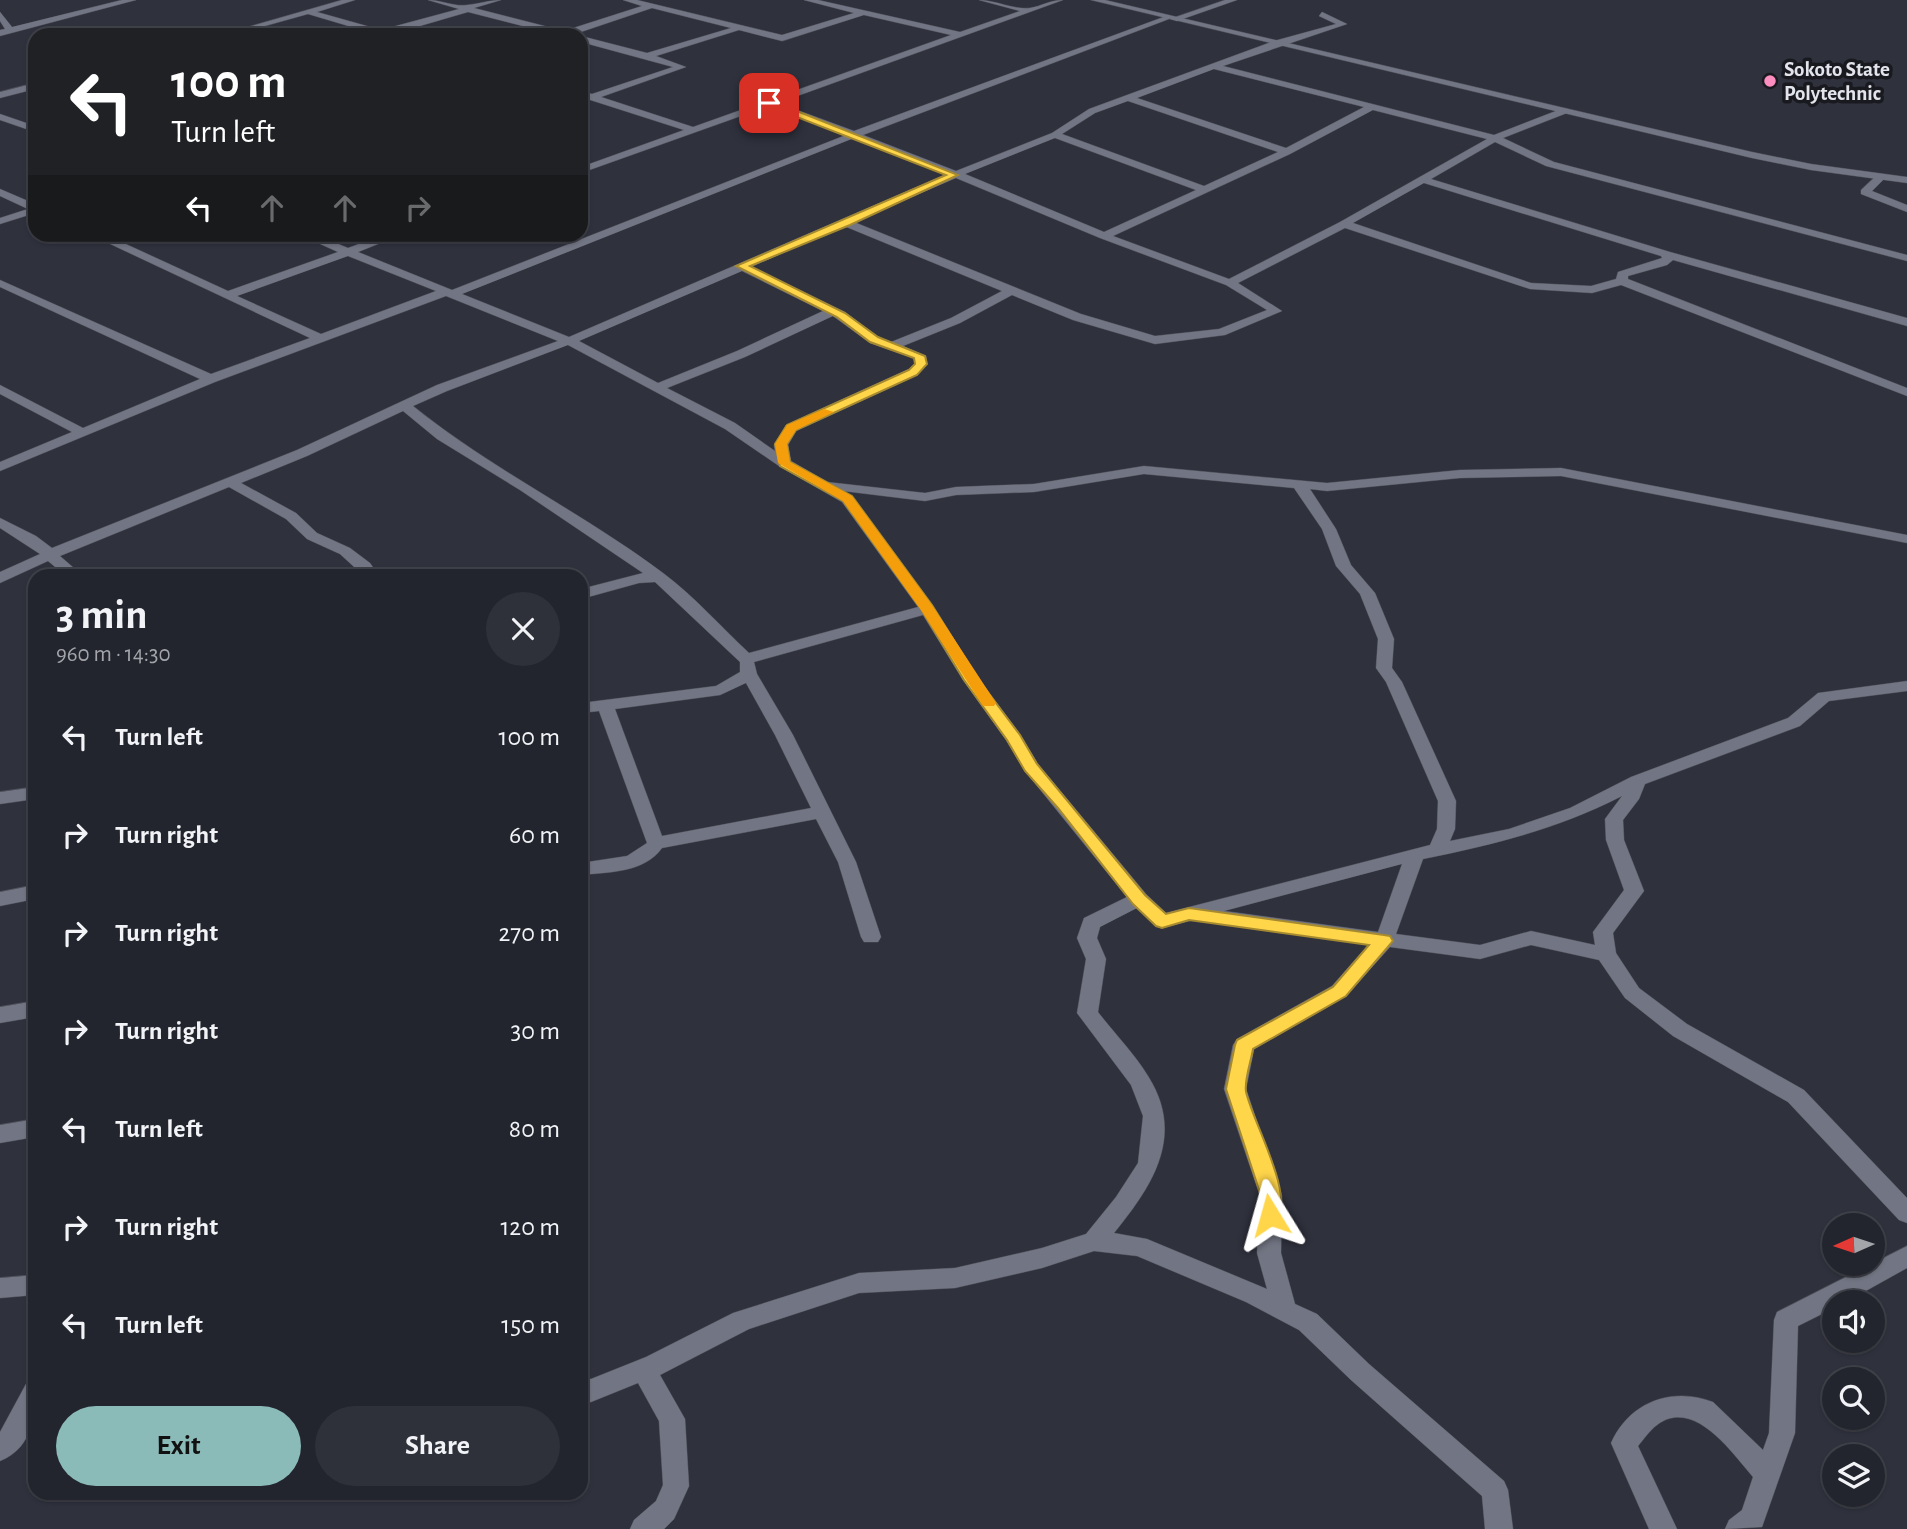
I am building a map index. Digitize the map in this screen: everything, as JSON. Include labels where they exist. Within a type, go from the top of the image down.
[{"type":"street","points":[[0,33],[132,0]]},
{"type":"street","points":[[250,28],[351,0]]},
{"type":"street","points":[[432,0],[542,28]]},
{"type":"street","points":[[402,28],[497,0]]},
{"type":"street","points":[[627,0],[782,38],[863,13]]},
{"type":"street","points":[[808,0],[960,35]]},
{"type":"street","points":[[983,0],[1030,11]]},
{"type":"street","points":[[588,165],[1059,0]]},
{"type":"street","points":[[1095,0],[1752,155],[1880,178],[1907,180]]},
{"type":"street","points":[[588,239],[836,144],[850,136],[1170,18],[1233,0]]},
{"type":"street","points":[[584,28],[651,6]]},
{"type":"street","points":[[308,12],[361,28]]},
{"type":"street","points":[[0,14],[10,30]]},
{"type":"street","points":[[0,578],[51,554],[302,453],[442,388],[569,341],[954,175],[1055,135],[1092,111],[1212,66],[1343,24],[1322,14]]},
{"type":"street","points":[[647,56],[738,29]]},
{"type":"street","points":[[588,40],[682,67],[593,97]]},
{"type":"street","points":[[1212,66],[1495,138],[1550,164],[1672,198],[1771,220],[1907,258]]},
{"type":"street","points":[[0,95],[28,88]]},
{"type":"street","points":[[588,96],[693,130]]},
{"type":"street","points":[[1129,98],[1287,152]]},
{"type":"street","points":[[769,103],[850,136],[914,157],[1104,236],[1230,283],[1276,311],[1221,332],[1155,340],[1077,317],[846,223]]},
{"type":"street","points":[[1104,236],[1287,152],[1370,108]]},
{"type":"street","points":[[1230,283],[1344,224],[1495,138],[1564,111]]},
{"type":"street","points":[[0,117],[28,127]]},
{"type":"street","points":[[1055,135],[1205,190]]},
{"type":"street","points":[[1880,178],[1865,192],[1907,209]]},
{"type":"street","points":[[1422,179],[1666,254],[1907,322]]},
{"type":"street","points":[[0,192],[28,206]]},
{"type":"street","points":[[0,221],[28,211]]},
{"type":"street","points":[[1344,224],[1530,286],[1592,290],[1622,281],[1907,392]]},
{"type":"street","points":[[112,242],[322,339]]},
{"type":"street","points":[[323,242],[569,341],[730,426],[784,463],[847,499],[927,608],[971,680],[1014,738],[1031,767],[1064,804],[1139,900],[1162,922],[1415,854],[1511,834],[1576,812],[1637,781],[1794,722],[1824,697],[1907,686]]},
{"type":"street","points":[[228,295],[375,242]]},
{"type":"street","points":[[0,467],[211,379],[581,242]]},
{"type":"street","points":[[1622,281],[1622,274],[1662,263],[1668,259],[1666,254]]},
{"type":"street","points":[[741,266],[833,311],[874,340],[920,356],[919,368],[900,380],[865,392],[791,428],[781,444],[784,463]]},
{"type":"street","points":[[3,287],[211,379]]},
{"type":"street","points":[[894,345],[943,326],[1012,289]]},
{"type":"street","points":[[658,387],[741,354],[833,311]]},
{"type":"street","points":[[0,389],[81,432]]},
{"type":"street","points":[[404,405],[442,436],[525,487],[659,577],[748,667],[847,862],[871,937]]},
{"type":"street","points":[[822,484],[925,497],[956,491],[1034,488],[1144,470],[1326,488],[1460,474],[1561,472],[1907,539]]},
{"type":"street","points":[[229,482],[291,516],[312,537],[345,551],[367,569]]},
{"type":"street","points":[[1299,484],[1329,529],[1344,566],[1367,593],[1386,639],[1384,668],[1394,682],[1447,801],[1446,829],[1437,850]]},
{"type":"street","points":[[0,522],[51,554],[68,569]]},
{"type":"street","points":[[588,592],[638,578],[659,577]]},
{"type":"street","points":[[588,707],[720,690],[748,667],[927,608]]},
{"type":"street","points":[[588,868],[636,861],[651,853],[656,843],[606,704]]},
{"type":"street","points":[[1637,781],[1630,799],[1614,819],[1615,841],[1634,891],[1603,932],[1606,954],[1632,993],[1679,1030],[1796,1096],[1907,1213]]},
{"type":"street","points":[[0,798],[28,794]]},
{"type":"street","points":[[656,843],[822,812]]},
{"type":"street","points":[[1284,1310],[1269,1253],[1271,1196],[1236,1089],[1244,1045],[1339,991],[1384,941],[1415,854]]},
{"type":"street","points":[[0,899],[28,893]]},
{"type":"street","points":[[1094,1241],[1124,1203],[1149,1164],[1154,1116],[1140,1081],[1087,1013],[1096,959],[1087,938],[1091,923],[1139,900]]},
{"type":"street","points":[[1189,914],[1480,952],[1531,938],[1606,954]]},
{"type":"street","points":[[0,1015],[28,1010]]},
{"type":"street","points":[[0,1134],[28,1129]]},
{"type":"street","points":[[588,1390],[643,1369],[742,1321],[859,1283],[955,1278],[1042,1258],[1094,1241],[1139,1246],[1308,1322],[1360,1372],[1495,1490],[1499,1529]]},
{"type":"street","points":[[1739,1529],[1752,1518],[1782,1433],[1786,1320],[1907,1256]]},
{"type":"street","points":[[0,1288],[28,1286]]},
{"type":"street","points":[[643,1369],[672,1419],[676,1486],[665,1510],[644,1529]]},
{"type":"street","points":[[1663,1529],[1643,1490],[1624,1443],[1648,1416],[1677,1405],[1704,1410],[1740,1443],[1768,1475]]},
{"type":"street","points":[[0,1449],[13,1437],[28,1406]]},
{"type":"slow traffic","points":[[828,412],[791,428],[781,444],[784,463],[847,499],[877,536],[927,608],[988,703]]},
{"type":"place","name":"Sokoto State Polytechnic","points":[[1770,81]]},
{"type":"route","points":[[769,103],[850,136],[914,157],[954,175],[741,266],[841,315],[874,340],[920,356],[919,368],[900,380],[865,392],[791,428],[781,444],[784,463],[847,499],[877,536],[927,608],[971,680],[1014,738],[1031,767],[1064,804],[1139,900],[1162,922],[1189,914],[1384,941],[1339,991],[1244,1045],[1236,1089],[1271,1196],[1270,1215]]}]
